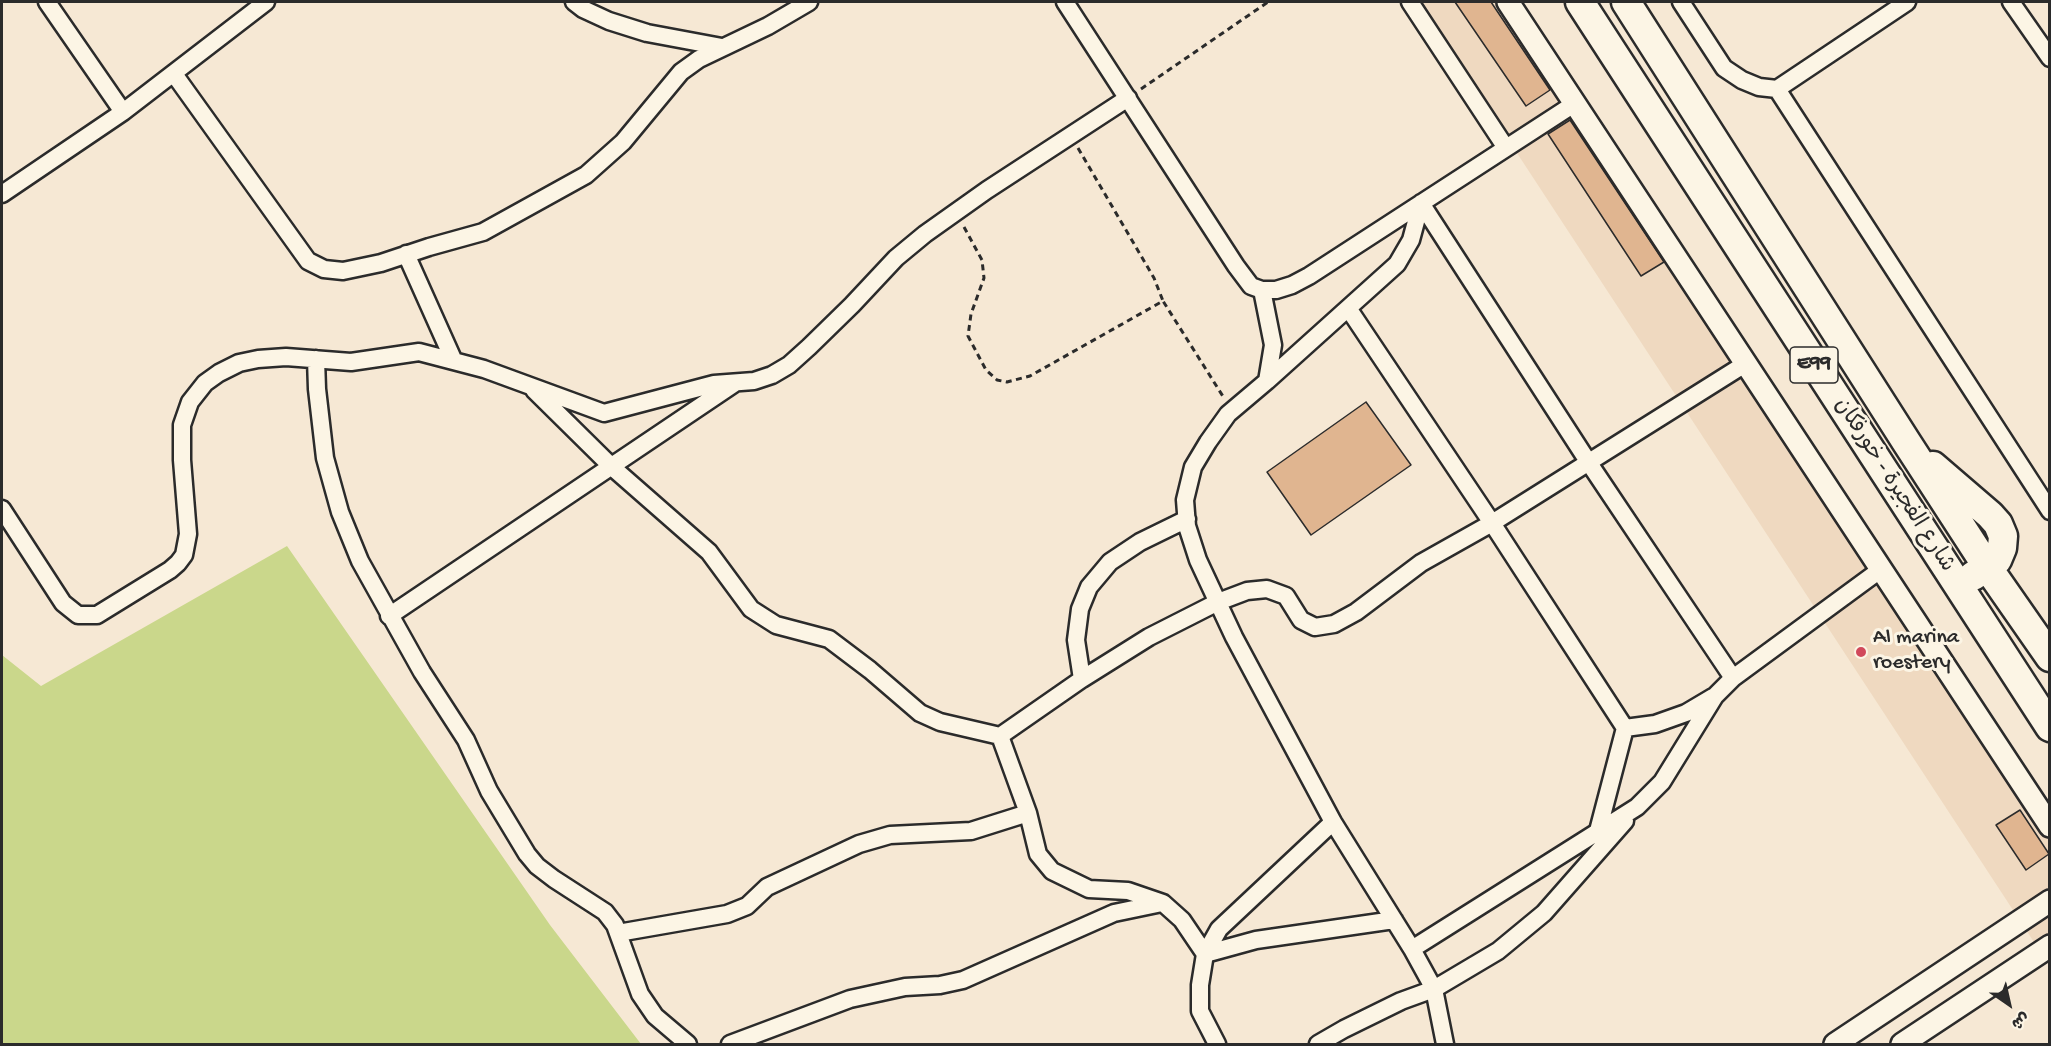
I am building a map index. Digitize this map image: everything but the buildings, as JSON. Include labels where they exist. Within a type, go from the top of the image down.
[{"type":"highway","name":"شارع الفجيرة - خورفكان","points":[[1580,2],[2049,727]]},
{"type":"highway","name":"شارع الفجيرة - خورفكان","points":[[1626,2],[1907,443],[1998,524],[2003,536],[2002,549],[1997,560],[1988,568],[2049,657]]},
{"type":"highway","points":[[1906,506],[1922,510],[1964,574],[1974,576],[1988,568]]},
{"type":"street","points":[[47,2],[123,112]]},
{"type":"street","points":[[2,194],[123,112],[266,2]]},
{"type":"street","points":[[574,2],[583,9],[609,21],[647,33],[722,47]]},
{"type":"street","points":[[174,74],[308,261],[324,269],[343,271],[381,263],[483,232],[586,175],[622,142],[681,72],[699,59],[768,26],[809,2]]},
{"type":"street","points":[[1065,2],[1236,266],[1251,286],[1262,290],[1276,290],[1310,276],[1574,104]]},
{"type":"street","points":[[1410,2],[1506,148]]},
{"type":"street","points":[[1508,2],[2049,826]]},
{"type":"street","points":[[1681,2],[1724,68],[1742,80],[1759,87],[1777,89],[1907,2]]},
{"type":"street","points":[[2011,2],[2049,58]]},
{"type":"street","points":[[1777,89],[2049,511]]},
{"type":"street","points":[[2,508],[63,603],[78,615],[97,615],[170,570],[184,555],[188,545],[188,534],[182,460],[182,425],[195,394],[205,383],[239,363],[286,357],[351,362],[419,352],[453,359],[604,413],[714,384],[763,378],[789,365],[852,305],[896,258],[925,234],[1128,98]]},
{"type":"street","points":[[1421,203],[1411,240],[1396,264],[1232,411],[1208,442],[1193,467],[1185,500],[1187,519],[1198,560],[1234,637],[1333,822],[1434,989],[1445,1044]]},
{"type":"street","points":[[1421,203],[1589,463],[1733,678]]},
{"type":"street","points":[[406,254],[453,359]]},
{"type":"street","points":[[1262,290],[1273,345],[1266,381]]},
{"type":"street","points":[[1348,308],[1492,523],[1625,728],[1598,831]]},
{"type":"street","points":[[316,359],[325,458],[340,512],[360,561],[389,616],[466,740],[489,791],[527,854],[537,866],[554,879],[604,912],[615,925],[634,981],[644,1001],[655,1016],[688,1044]]},
{"type":"street","points":[[530,386],[612,467],[709,552],[751,609],[776,625],[829,639],[870,670],[920,713],[940,722],[1000,735],[1149,636],[1218,602],[1247,591],[1267,589],[1286,596],[1301,620],[1316,627],[1334,624],[1356,612],[1421,563],[1492,523],[1745,364]]},
{"type":"street","points":[[389,616],[736,382]]},
{"type":"street","points":[[1082,679],[1076,640],[1080,609],[1089,587],[1110,562],[1140,542],[1187,519]]},
{"type":"street","points":[[1625,728],[1655,724],[1686,713],[1714,696],[1733,678],[1880,570]]},
{"type":"street","points":[[1318,1044],[1401,1001],[1434,989],[1498,951],[1544,913],[1637,807],[1662,782],[1714,696]]},
{"type":"street","points":[[1000,735],[1028,813],[1038,854],[1052,871],[1089,889],[1128,891],[1163,903],[1182,920],[1205,954]]},
{"type":"street","points":[[1412,950],[1637,807]]},
{"type":"street","points":[[618,933],[727,914],[747,906],[767,887],[859,844],[890,835],[971,831],[1028,813]]},
{"type":"street","points":[[1217,1044],[1200,1011],[1200,985],[1205,954],[1219,929],[1333,822]]},
{"type":"street","points":[[1835,1044],[2049,901]]},
{"type":"street","points":[[730,1044],[850,999],[905,987],[940,985],[963,980],[1114,913],[1163,903]]},
{"type":"street","points":[[1205,954],[1256,940],[1394,920]]},
{"type":"street","points":[[1902,1044],[2049,946]]},
{"type":"path","points":[[1128,98],[1268,2]]},
{"type":"path","points":[[1070,136],[1154,278],[1163,301],[1232,411]]},
{"type":"path","points":[[956,212],[982,260],[984,278],[971,314],[968,336],[986,370],[997,380],[1007,381],[1030,376],[1163,301]]},
{"type":"shaded area","points":[[1418,2],[1503,2],[2049,841],[2049,965]]},
{"type":"green space","points":[[287,546],[550,925],[641,1044],[2,1044],[2,655],[41,686]]},
{"type":"place","name":"Al marina roestery","points":[[1861,652]]}]
